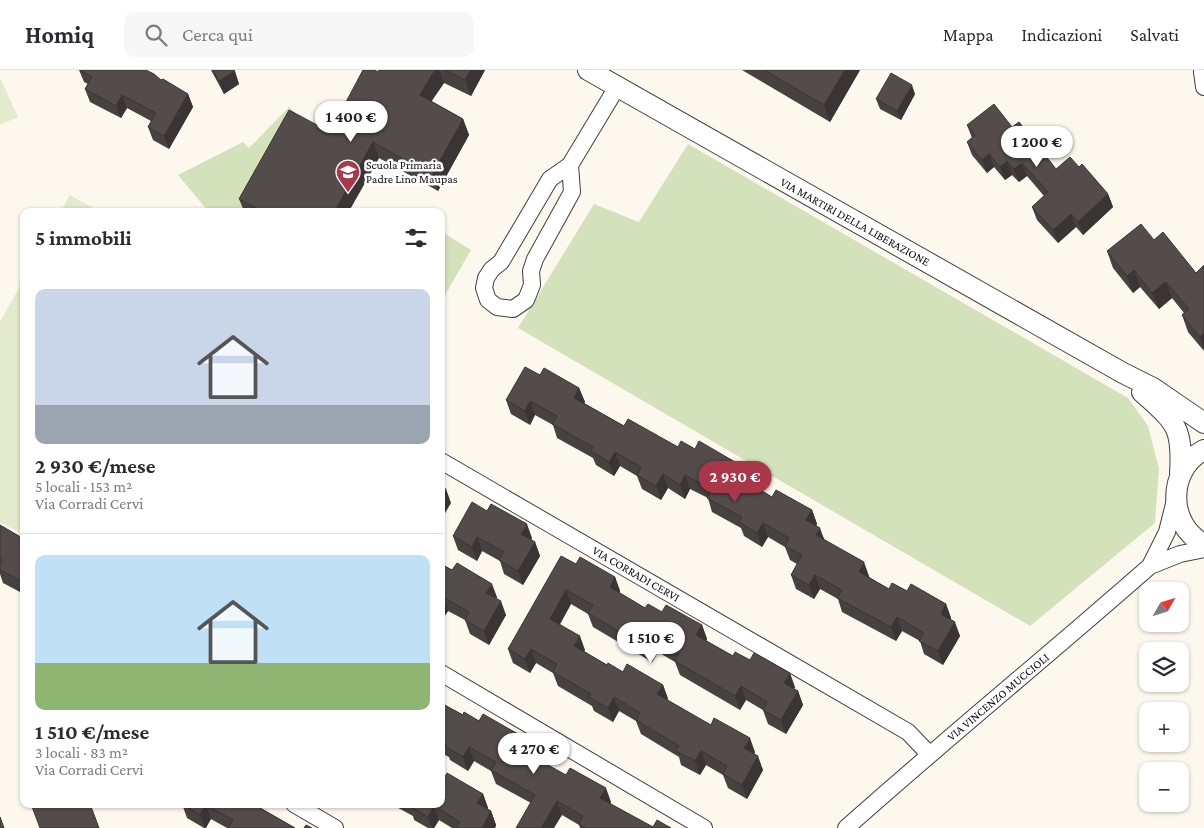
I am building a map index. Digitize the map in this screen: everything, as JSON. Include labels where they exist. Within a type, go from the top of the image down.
[{"type":"street","name":"VIA MARTIRI DELLA LIBERAZIONE","points":[[588,70],[1123,373],[1153,388],[1204,423]]},
{"type":"street","points":[[1204,70],[1202,72],[1204,87]]},
{"type":"street","points":[[570,165],[572,192],[535,259],[531,271],[532,285],[526,300],[513,308],[497,307],[488,300],[484,288],[486,278],[492,269],[501,262],[550,179],[570,165],[616,87]]},
{"type":"street","name":"VIA MARTIRI DELLA LIBERAZIONE","points":[[1123,373],[1172,421],[1179,434],[1182,448],[1175,500],[1179,516],[1186,530],[1204,544]]},
{"type":"street","points":[[1180,474],[1188,462],[1204,450]]},
{"type":"street","name":"VIA CORRADI CERVI","points":[[445,463],[908,732],[929,754]]},
{"type":"street","points":[[1150,566],[1168,532],[1175,500]]},
{"type":"street","points":[[1150,566],[1180,554],[1204,550]]},
{"type":"street","name":"VIA VINCENZO MUCCIOLI","points":[[846,828],[929,754],[1059,646],[1150,566]]},
{"type":"street","points":[[445,675],[704,828]]},
{"type":"street","points":[[301,808],[335,828]]},
{"type":"green space","points":[[0,78],[18,117],[0,125]]},
{"type":"green space","points":[[289,107],[296,113],[249,208],[206,208],[178,175],[243,142],[249,148]]},
{"type":"green space","points":[[688,144],[1128,398],[1148,426],[1159,469],[1155,523],[1030,626],[518,328],[594,204],[639,222]]},
{"type":"green space","points":[[70,195],[94,208],[63,208]]},
{"type":"green space","points":[[445,234],[471,250],[445,295]]},
{"type":"green space","points":[[20,286],[20,533],[0,522],[0,322]]},
{"type":"building","points":[[80,70],[146,70],[188,94],[164,136],[148,127],[156,113],[122,95],[116,106],[85,89],[92,77]]},
{"type":"building","points":[[213,70],[234,70],[235,71],[219,81]]},
{"type":"building","points":[[363,70],[375,70],[378,72],[379,70],[435,70],[420,95],[463,119],[432,175],[373,142],[337,208],[256,208],[239,199],[289,110],[330,132]]},
{"type":"building","points":[[445,70],[471,70],[465,80]]},
{"type":"building","points":[[764,70],[845,70],[824,105]]},
{"type":"building","points":[[891,73],[912,85],[897,111],[876,99]]},
{"type":"building","points":[[994,104],[1012,127],[1019,122],[1056,169],[1070,157],[1079,167],[1082,164],[1108,194],[1078,222],[1071,214],[1053,230],[1032,207],[1048,192],[1022,163],[1014,169],[1007,161],[1000,167],[989,154],[982,160],[967,142],[975,135],[967,125]]},
{"type":"building","points":[[1141,224],[1154,240],[1163,232],[1196,273],[1204,265],[1204,333],[1200,337],[1182,315],[1189,309],[1166,282],[1152,293],[1134,270],[1127,276],[1107,251]]},
{"type":"building","points":[[525,367],[540,375],[544,368],[579,388],[574,398],[624,426],[628,419],[678,447],[681,441],[695,449],[699,441],[735,462],[729,471],[772,497],[776,490],[812,510],[806,520],[820,528],[816,535],[864,562],[859,572],[889,589],[892,583],[907,591],[911,584],[946,604],[941,614],[955,622],[938,651],[919,641],[924,633],[897,617],[891,627],[837,598],[842,590],[815,575],[809,585],[791,575],[802,555],[785,546],[789,538],[763,523],[757,533],[739,522],[742,517],[707,498],[712,490],[685,475],[680,485],[663,474],[656,486],[637,475],[641,467],[615,452],[609,462],[591,451],[593,447],[552,424],[557,416],[530,401],[525,411],[506,400]]},
{"type":"building","points":[[472,502],[487,511],[491,504],[527,524],[521,534],[535,542],[518,571],[499,560],[504,552],[477,537],[472,547],[453,536]]},
{"type":"building","points":[[0,525],[20,537],[20,580],[0,570],[2,560],[0,559]]},
{"type":"building","points":[[561,556],[576,564],[580,557],[615,577],[610,587],[645,608],[648,604],[662,612],[666,605],[702,625],[696,635],[733,656],[735,652],[750,660],[754,653],[790,673],[784,683],[798,691],[781,720],[763,710],[767,702],[741,686],[735,696],[675,661],[679,653],[653,638],[647,648],[588,613],[593,605],[566,590],[550,619],[580,636],[574,646],[623,672],[627,664],[663,685],[657,694],[711,725],[714,718],[750,738],[744,748],[758,756],[742,785],[723,774],[727,766],[701,751],[695,761],[676,751],[679,746],[636,720],[640,713],[614,697],[608,708],[589,697],[591,694],[553,672],[557,664],[531,649],[525,659],[508,649]]},
{"type":"building","points":[[457,563],[492,584],[486,593],[501,601],[484,631],[465,620],[469,612],[445,598],[445,566],[452,570]]},
{"type":"building","points":[[445,705],[463,715],[464,712],[479,721],[483,714],[518,734],[513,744],[526,753],[566,775],[570,768],[606,788],[600,798],[653,827],[657,820],[671,828],[585,828],[579,824],[583,816],[557,801],[541,828],[516,828],[535,795],[491,770],[496,762],[469,747],[463,757],[445,746]]},
{"type":"building","points":[[447,773],[483,794],[477,803],[491,811],[482,828],[456,828],[460,822],[437,808],[445,808],[445,777]]},
{"type":"building","points":[[32,808],[92,808],[99,828],[40,828]]},
{"type":"building","points":[[189,808],[204,808],[200,815]]},
{"type":"building","points":[[211,808],[260,808],[295,828],[228,828],[233,820]]},
{"type":"building","points":[[412,808],[433,808],[428,817]]},
{"type":"building","points":[[0,817],[4,828],[0,828]]},
{"type":"place","name":"Scuola Primaria Padre Lino Maupas","points":[[348,193]]}]
